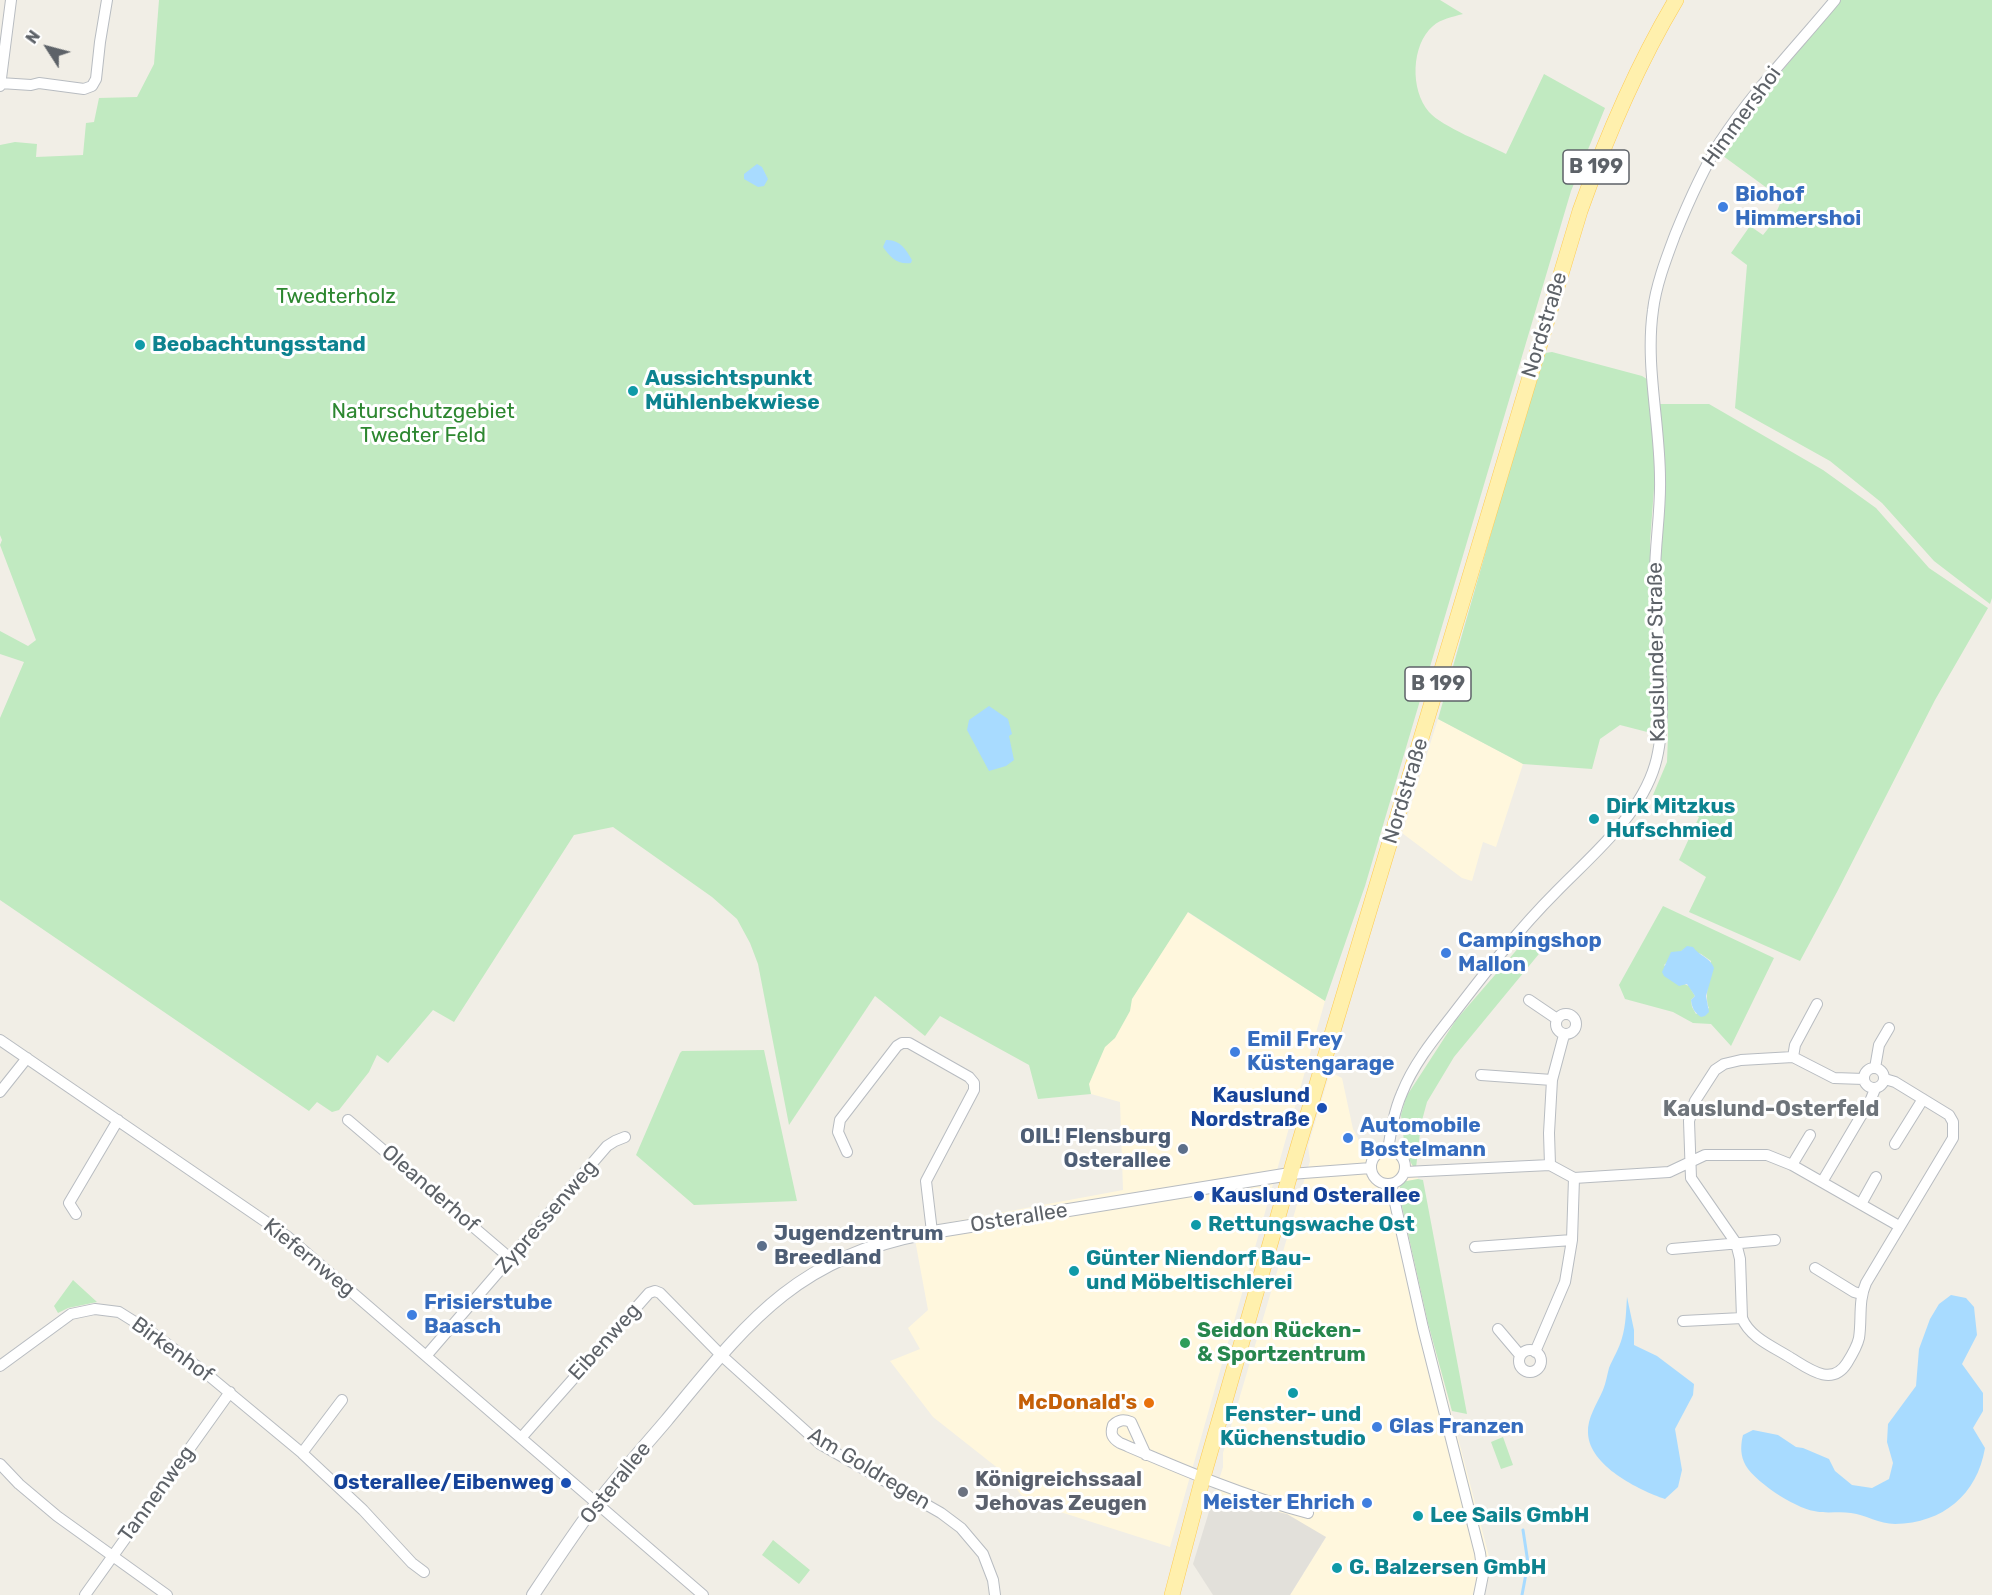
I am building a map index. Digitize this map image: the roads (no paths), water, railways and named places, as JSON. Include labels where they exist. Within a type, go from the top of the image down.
[{"type":"main road","name":"Nordstraße","points":[[1173,1595],[1203,1477],[1290,1174],[1580,211],[1603,147],[1634,77],[1676,0]]},
{"type":"street","points":[[11,0],[0,84],[39,83],[84,89],[92,86],[96,79],[99,42],[107,0]]},
{"type":"street","name":"Himmershoi","points":[[1671,247],[1701,174],[1721,140],[1744,108],[1835,0]]},
{"type":"street","name":"Kauslunder Straße","points":[[1388,1150],[1395,1111],[1401,1093],[1442,1029],[1479,981],[1548,900],[1635,806],[1648,784],[1659,747],[1662,721],[1654,557],[1660,478],[1651,350],[1653,307],[1671,247]]},
{"type":"street","points":[[1529,1000],[1557,1019]]},
{"type":"street","points":[[1793,1057],[1795,1045],[1817,1005]]},
{"type":"street","points":[[1557,1019],[1569,1014],[1576,1021],[1574,1032],[1564,1035]]},
{"type":"street","points":[[1557,1019],[1557,1029],[1564,1035]]},
{"type":"street","points":[[1875,1068],[1879,1045],[1889,1028]]},
{"type":"street","points":[[1550,1165],[1552,1080],[1564,1035]]},
{"type":"street","name":"Kiefernweg","points":[[0,1040],[288,1237],[703,1595]]},
{"type":"street","points":[[846,1152],[838,1132],[840,1119],[897,1046],[909,1043],[969,1077],[974,1083],[974,1090],[926,1181],[932,1232]]},
{"type":"street","points":[[1864,1079],[1834,1078],[1793,1057],[1741,1060],[1724,1064],[1715,1070],[1700,1091],[1691,1110],[1689,1121],[1691,1178],[1736,1243],[1740,1258],[1742,1318],[1749,1330],[1814,1372],[1823,1375],[1836,1374],[1844,1368],[1855,1349],[1859,1338],[1862,1294],[1899,1226],[1953,1138],[1953,1122],[1949,1115],[1895,1082],[1885,1079]]},
{"type":"street","points":[[0,1092],[27,1058]]},
{"type":"street","points":[[1864,1079],[1869,1070],[1875,1068]]},
{"type":"street","points":[[1822,1182],[1875,1089],[1882,1085],[1885,1079],[1883,1073],[1875,1068]]},
{"type":"street","points":[[1481,1075],[1552,1080]]},
{"type":"street","points":[[1864,1079],[1869,1087],[1875,1089]]},
{"type":"street","points":[[1895,1144],[1923,1099]]},
{"type":"street","points":[[76,1214],[69,1203],[118,1120]]},
{"type":"street","name":"Oleanderhof","points":[[348,1120],[511,1259]]},
{"type":"street","points":[[1792,1165],[1810,1136]]},
{"type":"street","name":"Zypressenweg","points":[[426,1356],[607,1146],[625,1137]]},
{"type":"street","points":[[1388,1150],[1398,1153],[1406,1166],[1400,1180],[1391,1185],[1379,1183],[1371,1168],[1374,1157],[1388,1150]]},
{"type":"street","points":[[1405,1172],[1550,1165],[1574,1178],[1669,1172],[1705,1155],[1767,1155],[1792,1165],[1899,1226]]},
{"type":"street","name":"Osterallee","points":[[533,1595],[597,1504],[721,1355],[763,1310],[810,1275],[834,1261],[893,1239],[932,1232],[1290,1174],[1371,1168]]},
{"type":"street","points":[[1861,1204],[1876,1177]]},
{"type":"street","points":[[1535,1352],[1565,1282],[1572,1240],[1574,1178]]},
{"type":"street","points":[[1391,1185],[1423,1328],[1480,1553],[1483,1575],[1479,1595]]},
{"type":"street","points":[[1475,1247],[1572,1240]]},
{"type":"street","points":[[1672,1249],[1775,1240]]},
{"type":"street","points":[[1815,1268],[1854,1292],[1862,1294]]},
{"type":"street","name":"Eibenweg","points":[[520,1438],[649,1293],[655,1291],[660,1293],[721,1355]]},
{"type":"street","name":"Birkenhof","points":[[0,1366],[71,1314],[85,1310],[105,1309],[119,1312],[151,1332],[230,1392],[302,1453],[363,1510],[412,1563],[424,1572]]},
{"type":"street","points":[[1683,1321],[1742,1318]]},
{"type":"street","points":[[1498,1329],[1520,1355],[1520,1367],[1524,1371],[1535,1371],[1539,1367],[1540,1360],[1535,1352],[1528,1351],[1520,1355]]},
{"type":"street","name":"Am Goldregen","points":[[721,1355],[820,1444],[951,1519],[974,1541],[983,1554],[993,1580],[995,1595]]},
{"type":"street","name":"Tannenweg","points":[[85,1595],[230,1392]]},
{"type":"street","points":[[302,1453],[342,1400]]},
{"type":"street","points":[[1146,1455],[1308,1513]]},
{"type":"street","points":[[0,1464],[19,1484],[57,1516],[167,1595]]},
{"type":"water","points":[[757,164],[762,167],[768,179],[764,186],[758,187],[744,179],[744,174]]},
{"type":"water","points":[[886,240],[895,241],[902,246],[912,260],[911,263],[902,263],[891,257],[883,247]]},
{"type":"water","points":[[989,706],[1008,719],[1014,760],[1006,766],[989,771],[967,730],[969,720]]},
{"type":"water","points":[[1687,946],[1693,947],[1710,961],[1714,968],[1706,996],[1709,1012],[1701,1017],[1693,1008],[1691,1000],[1695,996],[1687,984],[1679,986],[1664,976],[1662,972],[1671,952],[1681,951]]},
{"type":"water","points":[[1951,1295],[1966,1298],[1974,1307],[1977,1335],[1962,1364],[1983,1393],[1983,1411],[1973,1428],[1985,1448],[1974,1480],[1955,1503],[1928,1518],[1889,1524],[1851,1513],[1819,1512],[1806,1509],[1774,1492],[1755,1477],[1744,1462],[1741,1448],[1743,1435],[1753,1430],[1778,1435],[1796,1447],[1829,1459],[1835,1471],[1852,1485],[1872,1488],[1889,1479],[1893,1463],[1887,1442],[1888,1424],[1916,1386],[1919,1349],[1930,1319],[1939,1304]]},
{"type":"water","points":[[1627,1297],[1634,1330],[1634,1345],[1657,1356],[1694,1384],[1693,1395],[1675,1429],[1682,1470],[1678,1487],[1665,1499],[1629,1483],[1606,1466],[1591,1445],[1588,1433],[1591,1416],[1622,1338]]},
{"type":"waterway","points":[[1522,1595],[1528,1563],[1523,1530]]},
{"type":"place","name":"Biohof Himmershoi","points":[[1723,207]]},
{"type":"place","name":"Beobachtungsstand","points":[[140,345]]},
{"type":"place","name":"Aussichtspunkt Mühlenbekwiese","points":[[633,391]]},
{"type":"place","name":"Dirk Mitzkus Hufschmied","points":[[1594,819]]},
{"type":"place","name":"Campingshop Mallon","points":[[1446,953]]},
{"type":"place","name":"Emil Frey Küstengarage","points":[[1235,1052]]},
{"type":"place","name":"Kauslund Nordstraße","points":[[1322,1108]]},
{"type":"place","name":"Automobile Bostelmann","points":[[1348,1138]]},
{"type":"place","name":"OIL! Flensburg Osterallee","points":[[1183,1149]]},
{"type":"place","name":"Kauslund Osterallee","points":[[1199,1196]]},
{"type":"place","name":"Rettungswache Ost","points":[[1196,1225]]},
{"type":"place","name":"Jugendzentrum Breedland","points":[[762,1246]]},
{"type":"place","name":"Günter Niendorf Bau- und Möbeltischlerei","points":[[1074,1271]]},
{"type":"place","name":"Frisierstube Baasch","points":[[412,1315]]},
{"type":"place","name":"Seidon Rücken- & Sportzentrum","points":[[1185,1343]]},
{"type":"place","name":"Fenster- und Küchenstudio","points":[[1293,1393]]},
{"type":"place","name":"McDonald's","points":[[1149,1403]]},
{"type":"place","name":"Glas Franzen","points":[[1377,1427]]},
{"type":"place","name":"Osterallee/Eibenweg","points":[[566,1483]]},
{"type":"place","name":"Königreichssaal Jehovas Zeugen","points":[[963,1492]]},
{"type":"place","name":"Meister Ehrich","points":[[1367,1503]]},
{"type":"place","name":"Lee Sails GmbH","points":[[1418,1516]]},
{"type":"place","name":"G. Balzersen GmbH","points":[[1337,1568]]},
{"type":"district","name":"Kauslund-Osterfeld","points":[[1771,1110]]},
{"type":"park label","name":"Twedterholz","points":[[336,297]]},
{"type":"park label","name":"Naturschutzgebiet Twedter Feld","points":[[423,424]]}]
